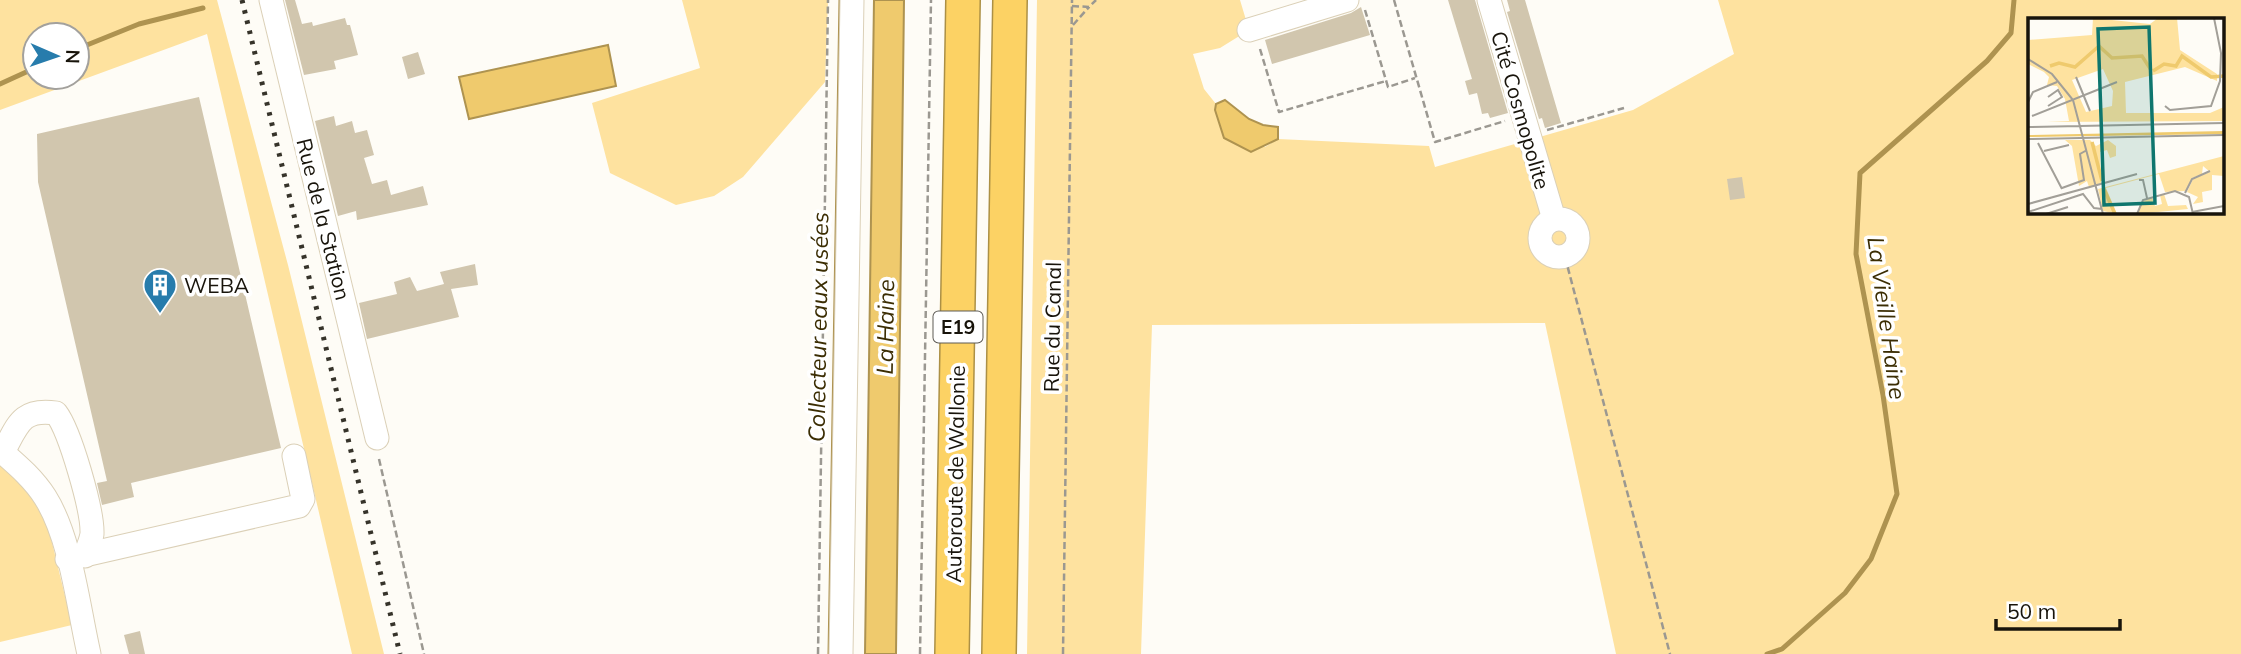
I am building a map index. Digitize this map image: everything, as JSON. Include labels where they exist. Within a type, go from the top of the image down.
[{"type":"highway","name":"Autoroute de Wallonie","points":[[952,654],[963,0]]},
{"type":"highway","name":"E19","points":[[999,654],[1010,0]]},
{"type":"street","name":"Rue de la Station","points":[[271,0],[377,438]]},
{"type":"street","points":[[841,654],[852,0]]},
{"type":"street","points":[[1251,29],[1347,0]]},
{"type":"street","name":"Cité Cosmopolite","points":[[1489,0],[1554,219],[1567,220],[1576,229],[1578,242],[1565,257]]},
{"type":"street","points":[[76,557],[92,534],[86,501],[65,425],[56,413],[39,411],[23,418],[1,451],[25,472],[45,497],[76,557],[89,654]]},
{"type":"street","points":[[76,557],[299,506],[303,499],[294,456]]},
{"type":"path","points":[[818,654],[828,0]]},
{"type":"path","points":[[920,654],[931,0]]},
{"type":"path","name":"Rue du Canal","points":[[1063,654],[1072,0]]},
{"type":"path","points":[[1072,26],[1096,0]]},
{"type":"path","points":[[1362,0],[1388,87],[1417,78]]},
{"type":"path","points":[[1394,0],[1434,142],[1625,108]]},
{"type":"path","points":[[1072,6],[1089,7]]},
{"type":"path","points":[[1251,29],[1279,113],[1386,81]]},
{"type":"path","points":[[1565,257],[1670,654]]},
{"type":"path","points":[[377,438],[379,467],[424,654]]},
{"type":"shaded area","points":[[0,0],[217,0],[288,265],[384,654],[352,654],[207,34],[91,77],[91,21],[21,21],[21,91],[52,91],[0,110]]},
{"type":"shaded area","points":[[682,0],[828,0],[825,82],[743,177],[714,196],[676,205],[610,173],[592,103],[700,68]]},
{"type":"shaded area","points":[[1037,0],[1240,0],[1249,30],[1220,48],[1193,54],[1204,89],[1216,104],[1217,119],[1265,147],[1278,139],[1429,146],[1435,167],[1633,110],[1734,54],[1718,0],[2241,0],[2241,654],[1616,654],[1545,323],[1152,325],[1141,654],[1027,654]]},
{"type":"shaded area","points":[[0,463],[28,491],[48,526],[72,625],[0,642]]},
{"type":"water","name":"La Haine","points":[[874,0],[904,0],[896,654],[865,654]]},
{"type":"water","points":[[608,45],[616,86],[469,119],[459,77]]},
{"type":"water","points":[[1225,100],[1249,119],[1278,127],[1278,139],[1251,152],[1224,138],[1215,110],[1216,104]]},
{"type":"building","points":[[285,0],[295,0],[302,24],[312,22],[313,26],[345,18],[347,25],[350,25],[358,55],[334,61],[336,69],[304,75]]},
{"type":"building","points":[[1448,0],[1475,0],[1508,113],[1490,118],[1488,113],[1482,114],[1477,93],[1469,95],[1465,81],[1472,79]]},
{"type":"building","points":[[1507,0],[1525,0],[1561,123],[1545,128],[1542,118],[1539,119],[1507,12],[1510,11]]},
{"type":"building","points":[[1361,7],[1370,35],[1272,64],[1265,40],[1351,13]]},
{"type":"building","points":[[418,52],[425,74],[408,79],[402,57]]},
{"type":"building","name":"WEBA","points":[[199,97],[281,448],[131,483],[134,497],[102,505],[97,483],[107,481],[38,182],[37,134]]},
{"type":"building","points":[[334,116],[336,126],[352,121],[355,133],[367,130],[374,155],[364,158],[372,184],[387,180],[391,195],[423,186],[428,205],[357,220],[356,211],[338,216],[315,121]]},
{"type":"building","points":[[1742,177],[1745,198],[1730,200],[1727,179]]},
{"type":"building","points":[[475,264],[478,285],[451,289],[459,317],[367,339],[359,303],[397,294],[394,282],[410,277],[417,291],[444,284],[440,272]]},
{"type":"building","points":[[140,631],[145,654],[129,654],[124,635]]},
{"type":"waterway","name":"Collecteur eaux usées","points":[[830,654],[841,0]]},
{"type":"waterway","name":"La Vieille Haine","points":[[1767,654],[1782,649],[1845,593],[1871,559],[1897,494],[1883,395],[1856,254],[1860,173],[1987,61],[2011,33],[2014,0]]},
{"type":"waterway","points":[[91,43],[139,24],[203,8]]},
{"type":"waterway","points":[[0,84],[21,74]]},
{"type":"railway","points":[[242,0],[400,654]]},
{"type":"place","name":"WEBA","points":[[160,315]]}]
